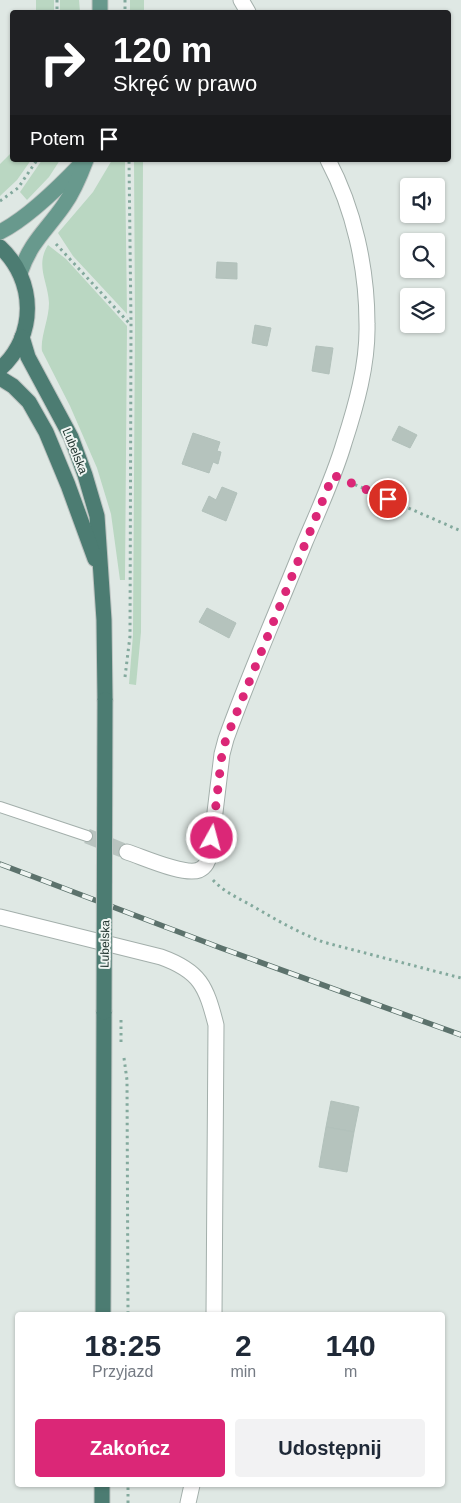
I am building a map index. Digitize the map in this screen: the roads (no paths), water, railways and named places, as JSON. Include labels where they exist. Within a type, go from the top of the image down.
[{"type":"highway","points":[[0,247],[14,262],[20,273],[28,305],[28,316],[22,338],[10,358],[0,369]]},
{"type":"highway","name":"Lubelska","points":[[22,338],[28,357],[67,429],[85,475],[97,516],[104,620],[105,700],[103,1312]]},
{"type":"highway","name":"Lubelska","points":[[0,378],[25,397],[46,432],[68,485],[100,573]]},
{"type":"highway","points":[[102,1487],[102,1503]]},
{"type":"main road","points":[[0,232],[50,194],[84,162]]},
{"type":"main road","points":[[20,273],[33,244],[64,206],[78,183],[85,162]]},
{"type":"street","points":[[127,852],[177,868],[193,871],[201,869],[207,864],[210,854],[222,754],[226,739],[344,444],[359,390],[368,324],[363,269],[358,245],[344,194],[329,162]]},
{"type":"street","points":[[0,916],[181,964],[199,979],[209,997],[216,1025],[214,1312]]},
{"type":"street","points":[[188,1503],[192,1487]]},
{"type":"lane","points":[[0,807],[87,836]]},
{"type":"tunnel","points":[[87,836],[127,852]]},
{"type":"railway","points":[[0,864],[221,948],[461,1035]]}]
